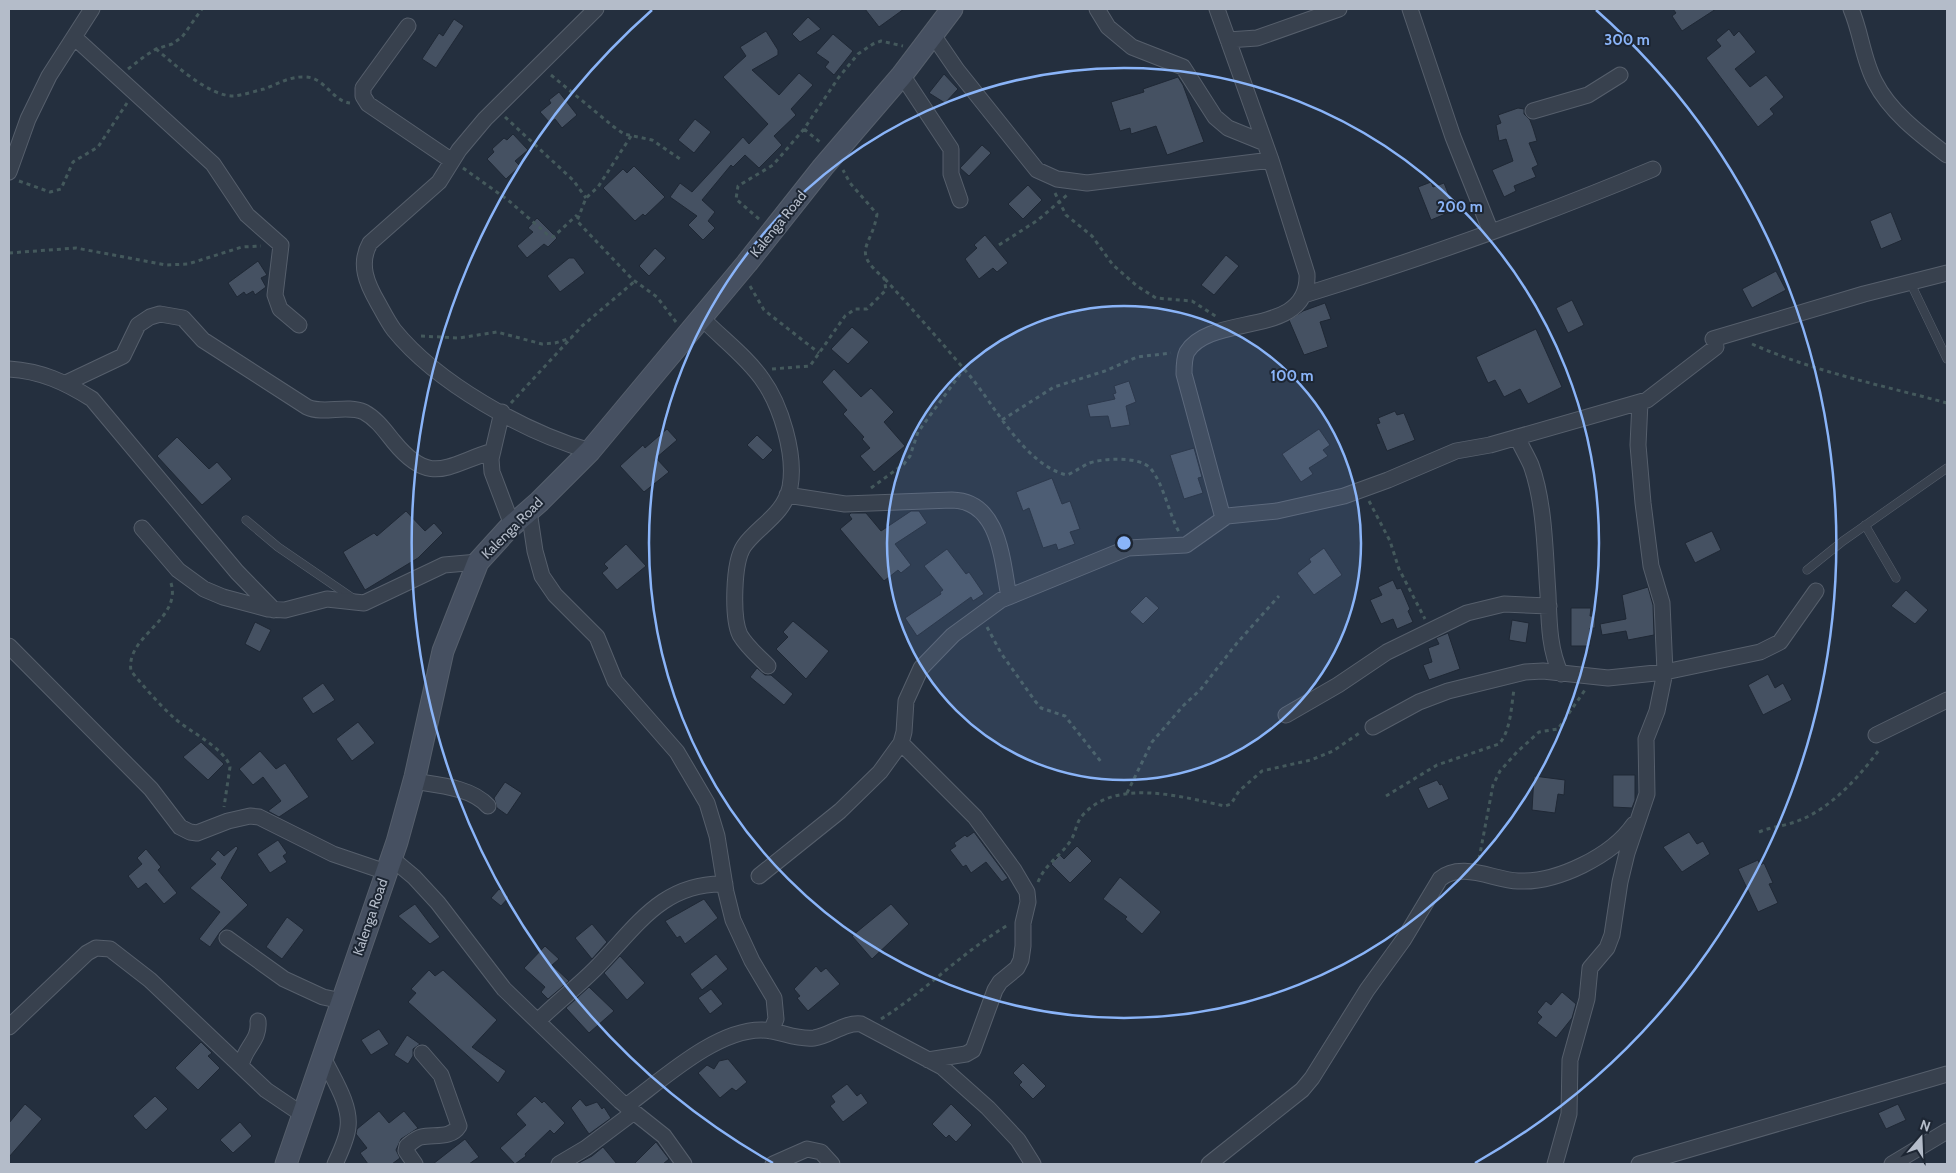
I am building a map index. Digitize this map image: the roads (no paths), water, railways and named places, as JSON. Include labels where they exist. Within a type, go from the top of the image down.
[{"type":"main road","name":"Kalenga Road","points":[[286,1164],[388,865],[414,781],[442,651],[478,562],[512,525],[529,511],[590,451],[747,263],[834,154],[902,76],[916,54],[952,9]]},
{"type":"street","points":[[13,176],[28,119],[49,76],[92,9]]},
{"type":"street","points":[[590,451],[562,443],[502,412],[436,371],[394,329],[368,286],[364,265],[365,252],[370,243],[439,182],[452,161],[496,108],[596,9]]},
{"type":"street","points":[[1097,9],[1108,27],[1132,47],[1183,67],[1215,117],[1228,128],[1265,143]]},
{"type":"street","points":[[1217,9],[1271,160],[1307,274],[1304,295]]},
{"type":"street","points":[[1228,40],[1257,38],[1339,9]]},
{"type":"street","points":[[1410,9],[1454,137],[1491,232]]},
{"type":"street","points":[[1851,9],[1874,81],[1882,95],[1915,130],[1947,156]]},
{"type":"street","points":[[408,26],[364,88],[363,96],[368,104],[452,161]]},
{"type":"street","points":[[933,35],[975,93],[1042,174],[1057,180],[1087,183],[1271,160]]},
{"type":"street","points":[[74,37],[212,164],[247,214],[279,242],[282,248],[275,295],[280,308],[299,325]]},
{"type":"street","points":[[1533,111],[1588,95],[1620,75]]},
{"type":"street","points":[[902,76],[951,149],[953,186],[960,200]]},
{"type":"street","points":[[1223,518],[1184,374],[1188,351],[1208,335],[1270,320],[1292,308],[1304,295],[1414,261],[1571,203],[1653,168]]},
{"type":"street","points":[[760,876],[840,811],[880,772],[901,743],[904,732],[906,701],[921,668],[953,635],[1009,597],[1128,548],[1186,545],[1223,518],[1277,511],[1362,489],[1456,451],[1517,438],[1647,400],[1715,343],[1731,334],[1947,273]]},
{"type":"street","points":[[66,382],[124,356],[138,325],[150,317],[160,314],[179,317],[187,320],[203,340],[307,407],[315,410],[356,409],[370,416],[376,420],[401,451],[428,469],[440,469],[493,451]]},
{"type":"street","points":[[701,317],[763,380],[780,416],[788,440],[791,474],[787,496],[779,509],[744,546],[738,559],[736,620],[740,634],[748,646],[768,666]]},
{"type":"street","points":[[9,369],[46,374],[66,382],[92,399],[237,572],[274,610]]},
{"type":"street","points":[[1555,1164],[1569,1114],[1570,1060],[1587,999],[1589,970],[1607,948],[1612,935],[1620,882],[1627,853],[1647,794],[1646,739],[1657,711],[1665,672],[1662,603],[1652,566],[1643,502],[1638,445],[1640,402]]},
{"type":"street","points":[[502,412],[491,459],[492,472],[512,525]]},
{"type":"street","points":[[1517,438],[1536,481],[1544,540],[1548,606],[1555,662],[1561,674]]},
{"type":"street","points":[[787,496],[845,504],[958,500],[974,505],[993,526],[1009,597]]},
{"type":"street","points":[[529,511],[535,551],[542,576],[555,595],[597,637],[615,681],[677,752],[707,803],[717,836],[724,884],[733,920],[752,961],[774,998],[776,1019],[771,1031]]},
{"type":"street","points":[[142,528],[178,570],[204,589],[238,602],[274,610],[285,610],[327,599],[362,604],[391,592],[444,565],[478,562]]},
{"type":"street","points":[[1373,727],[1419,702],[1448,691],[1517,674],[1543,671],[1595,677],[1665,672],[1760,652],[1780,642],[1816,591]]},
{"type":"street","points":[[1286,715],[1338,685],[1387,652],[1479,609],[1504,604],[1548,606]]},
{"type":"street","points":[[9,646],[151,789],[180,827],[197,833],[250,816],[259,817],[333,854],[388,865],[414,877],[438,903],[504,989],[630,1108],[664,1136],[684,1164]]},
{"type":"street","points":[[1878,741],[1947,700]]},
{"type":"street","points":[[901,743],[975,817],[1014,870],[1027,892],[1028,902],[1020,960],[1017,968],[1000,982],[995,990],[973,1050],[966,1054],[928,1060]]},
{"type":"street","points":[[414,781],[469,793],[482,800],[488,806]]},
{"type":"street","points":[[1209,1164],[1302,1090],[1367,990],[1404,940],[1440,879],[1452,872],[1476,874],[1518,882],[1545,879],[1579,867],[1610,851],[1630,830],[1642,812]]},
{"type":"street","points":[[538,1021],[583,981],[646,915],[685,889],[708,884],[724,884]]},
{"type":"street","points":[[227,938],[284,979],[323,997],[342,1001]]},
{"type":"street","points":[[9,1028],[87,953],[103,947],[110,949],[150,980],[266,1090],[302,1115]]},
{"type":"street","points":[[241,1066],[244,1053],[256,1038],[258,1021]]},
{"type":"street","points":[[559,1164],[586,1148],[630,1108],[717,1042],[743,1032],[762,1030],[804,1038],[829,1035],[854,1023],[867,1027],[942,1067],[988,1108],[1018,1140],[1033,1164]]},
{"type":"street","points":[[414,1164],[406,1151],[407,1146],[418,1138],[454,1132],[459,1126],[441,1075],[422,1053]]},
{"type":"street","points":[[322,1057],[347,1109],[348,1127],[335,1164]]},
{"type":"street","points":[[1639,1164],[1947,1074]]},
{"type":"street","points":[[1892,1164],[1947,1131]]},
{"type":"street","points":[[773,1164],[807,1149],[821,1152],[832,1164]]},
{"type":"lane","points":[[1910,282],[1947,359]]},
{"type":"lane","points":[[1807,570],[1865,525],[1947,468]]},
{"type":"lane","points":[[246,520],[293,557],[362,604]]},
{"type":"lane","points":[[1865,525],[1896,578]]}]
